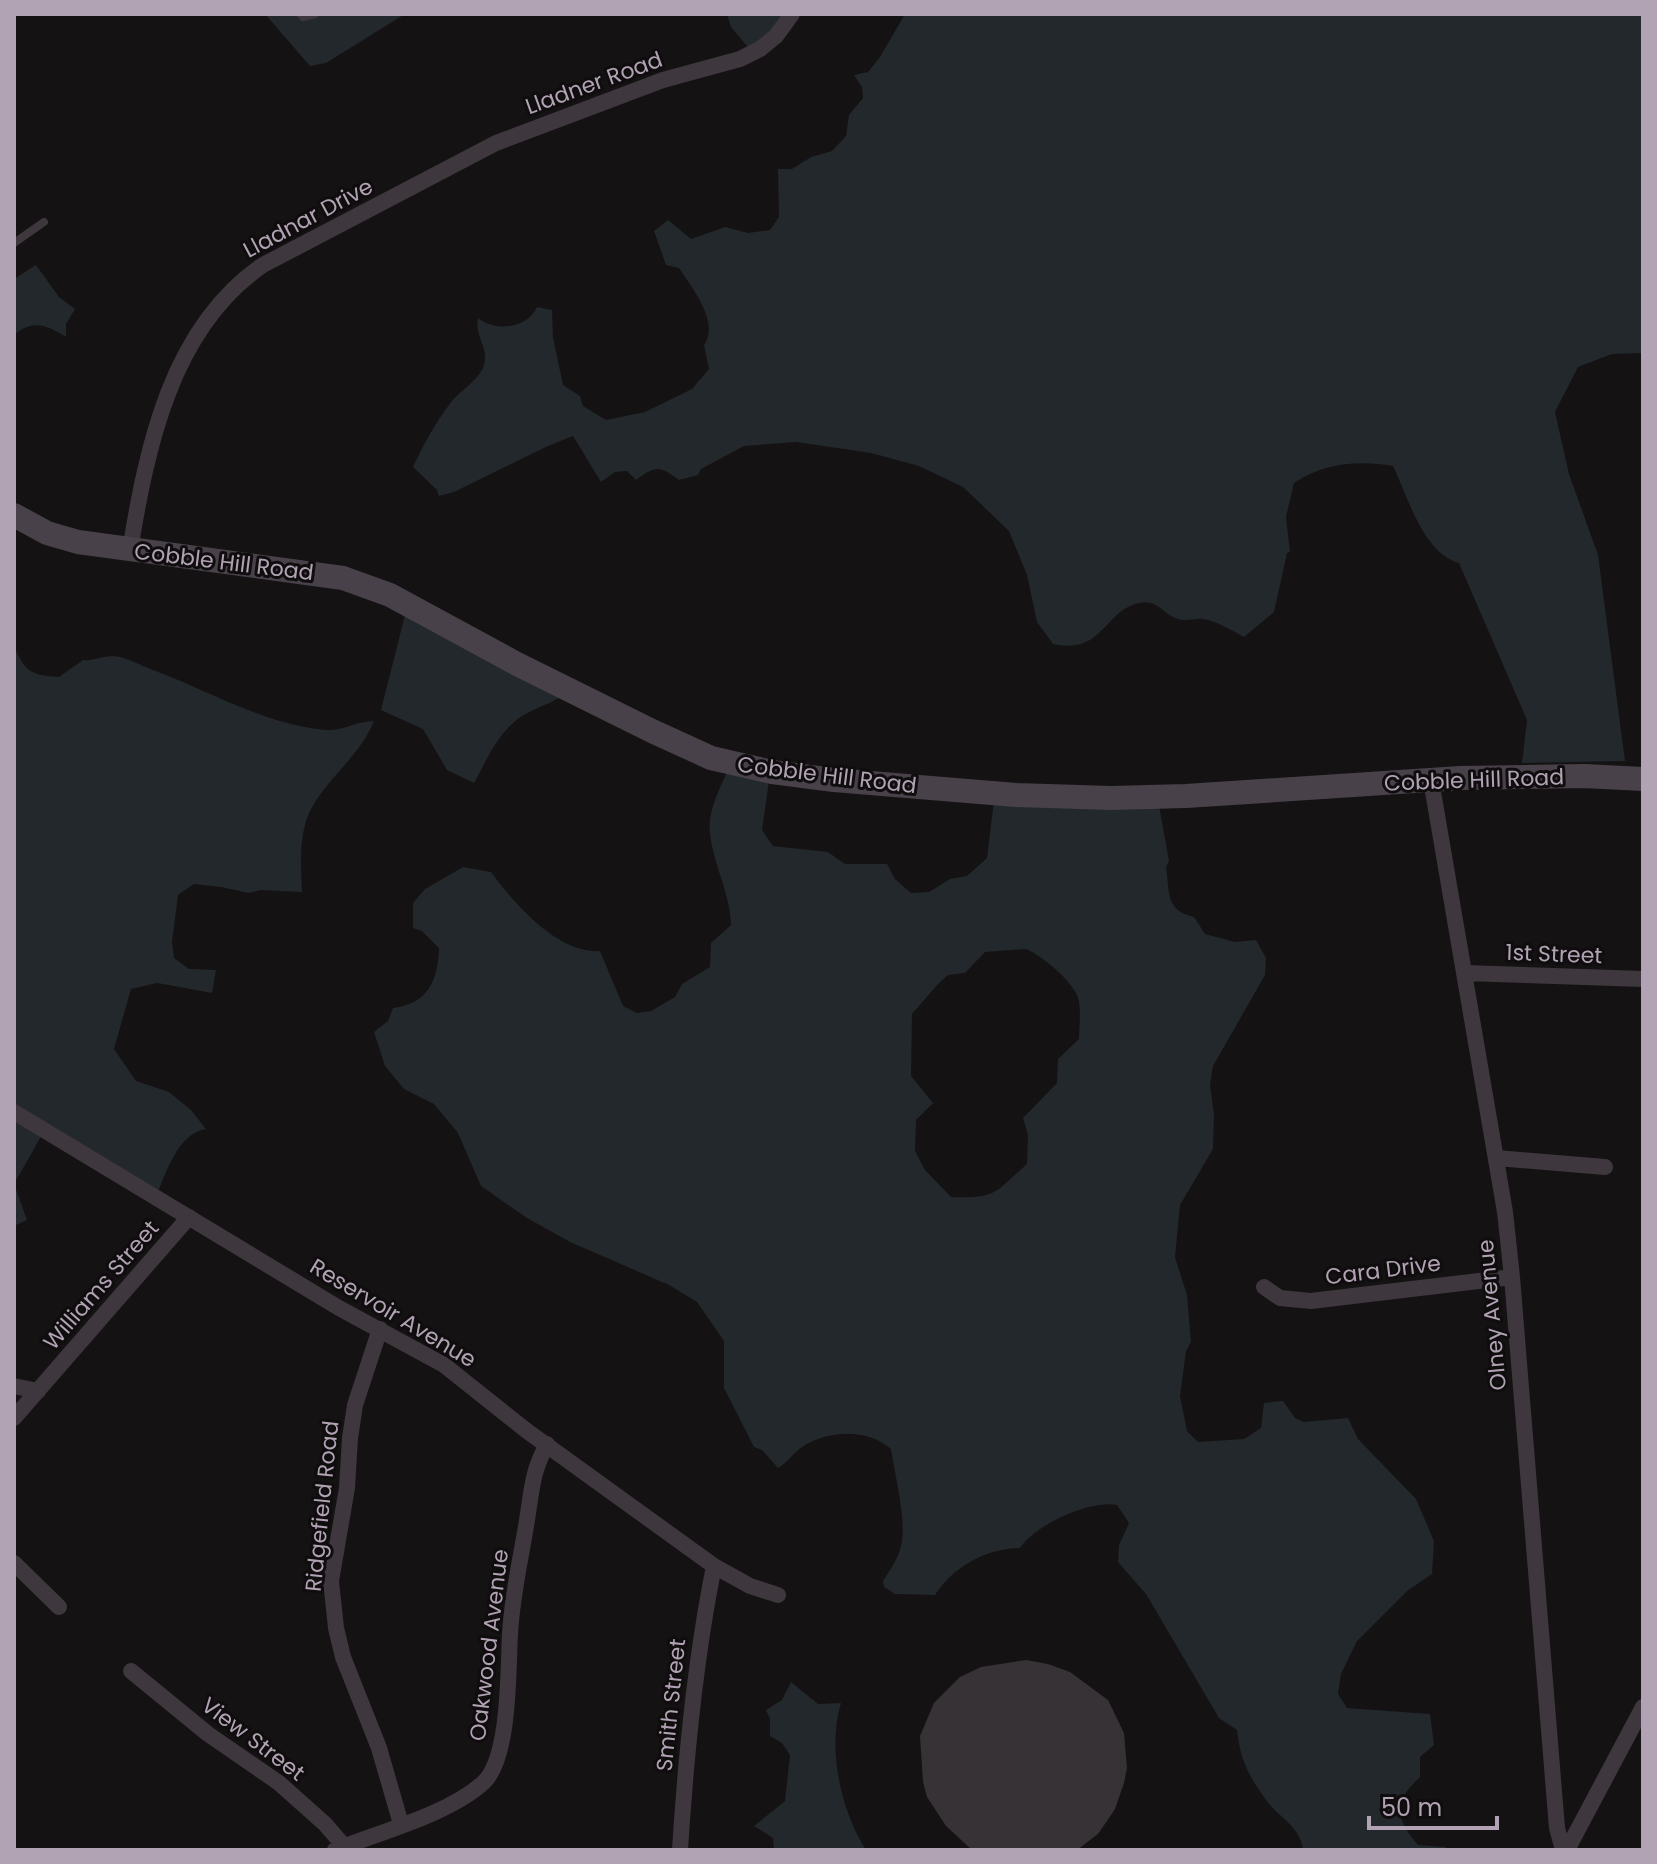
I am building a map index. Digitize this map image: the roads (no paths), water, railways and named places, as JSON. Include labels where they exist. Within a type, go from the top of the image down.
[{"type":"street","name":"Lladner Road","points":[[405,192],[496,143],[570,113],[663,80],[740,59],[776,36],[792,14]]},
{"type":"street","name":"Lladnar Drive","points":[[130,550],[155,431],[171,385],[181,362],[221,303],[243,279],[263,265],[405,192]]},
{"type":"street","name":"Cobble Hill Road","points":[[14,515],[47,533],[78,542],[343,578],[390,595],[517,664],[711,758],[772,772],[1016,795],[1111,798],[1536,776],[1643,779]]},
{"type":"street","name":"Olney Avenue","points":[[1431,780],[1497,1158],[1512,1277],[1557,1828],[1565,1850]]},
{"type":"street","name":"1st Street","points":[[1464,973],[1643,979]]},
{"type":"street","name":"Reservoir Avenue","points":[[14,1112],[339,1308],[444,1365],[714,1566],[750,1586],[778,1595]]},
{"type":"street","points":[[1497,1158],[1605,1167]]},
{"type":"street","name":"Williams Street","points":[[14,1418],[189,1217]]},
{"type":"street","name":"Cara Drive","points":[[1264,1287],[1280,1298],[1311,1301],[1512,1277]]},
{"type":"street","name":"Ridgefield Road","points":[[380,1329],[355,1405],[347,1488],[331,1581],[343,1657],[379,1748],[401,1824]]},
{"type":"street","points":[[14,1386],[38,1391]]},
{"type":"street","name":"Oakwood Avenue","points":[[340,1848],[451,1805],[485,1781],[495,1767],[505,1728],[510,1633],[519,1559],[534,1472],[547,1444]]},
{"type":"street","points":[[14,1563],[59,1607]]},
{"type":"street","name":"Smith Street","points":[[680,1850],[696,1668],[714,1566]]},
{"type":"street","name":"View Street","points":[[131,1671],[208,1734],[279,1783],[325,1824],[340,1848]]},
{"type":"street","points":[[1565,1850],[1643,1707]]},
{"type":"lane","points":[[300,14],[303,17],[315,14]]},
{"type":"lane","points":[[14,243],[44,222]]}]
